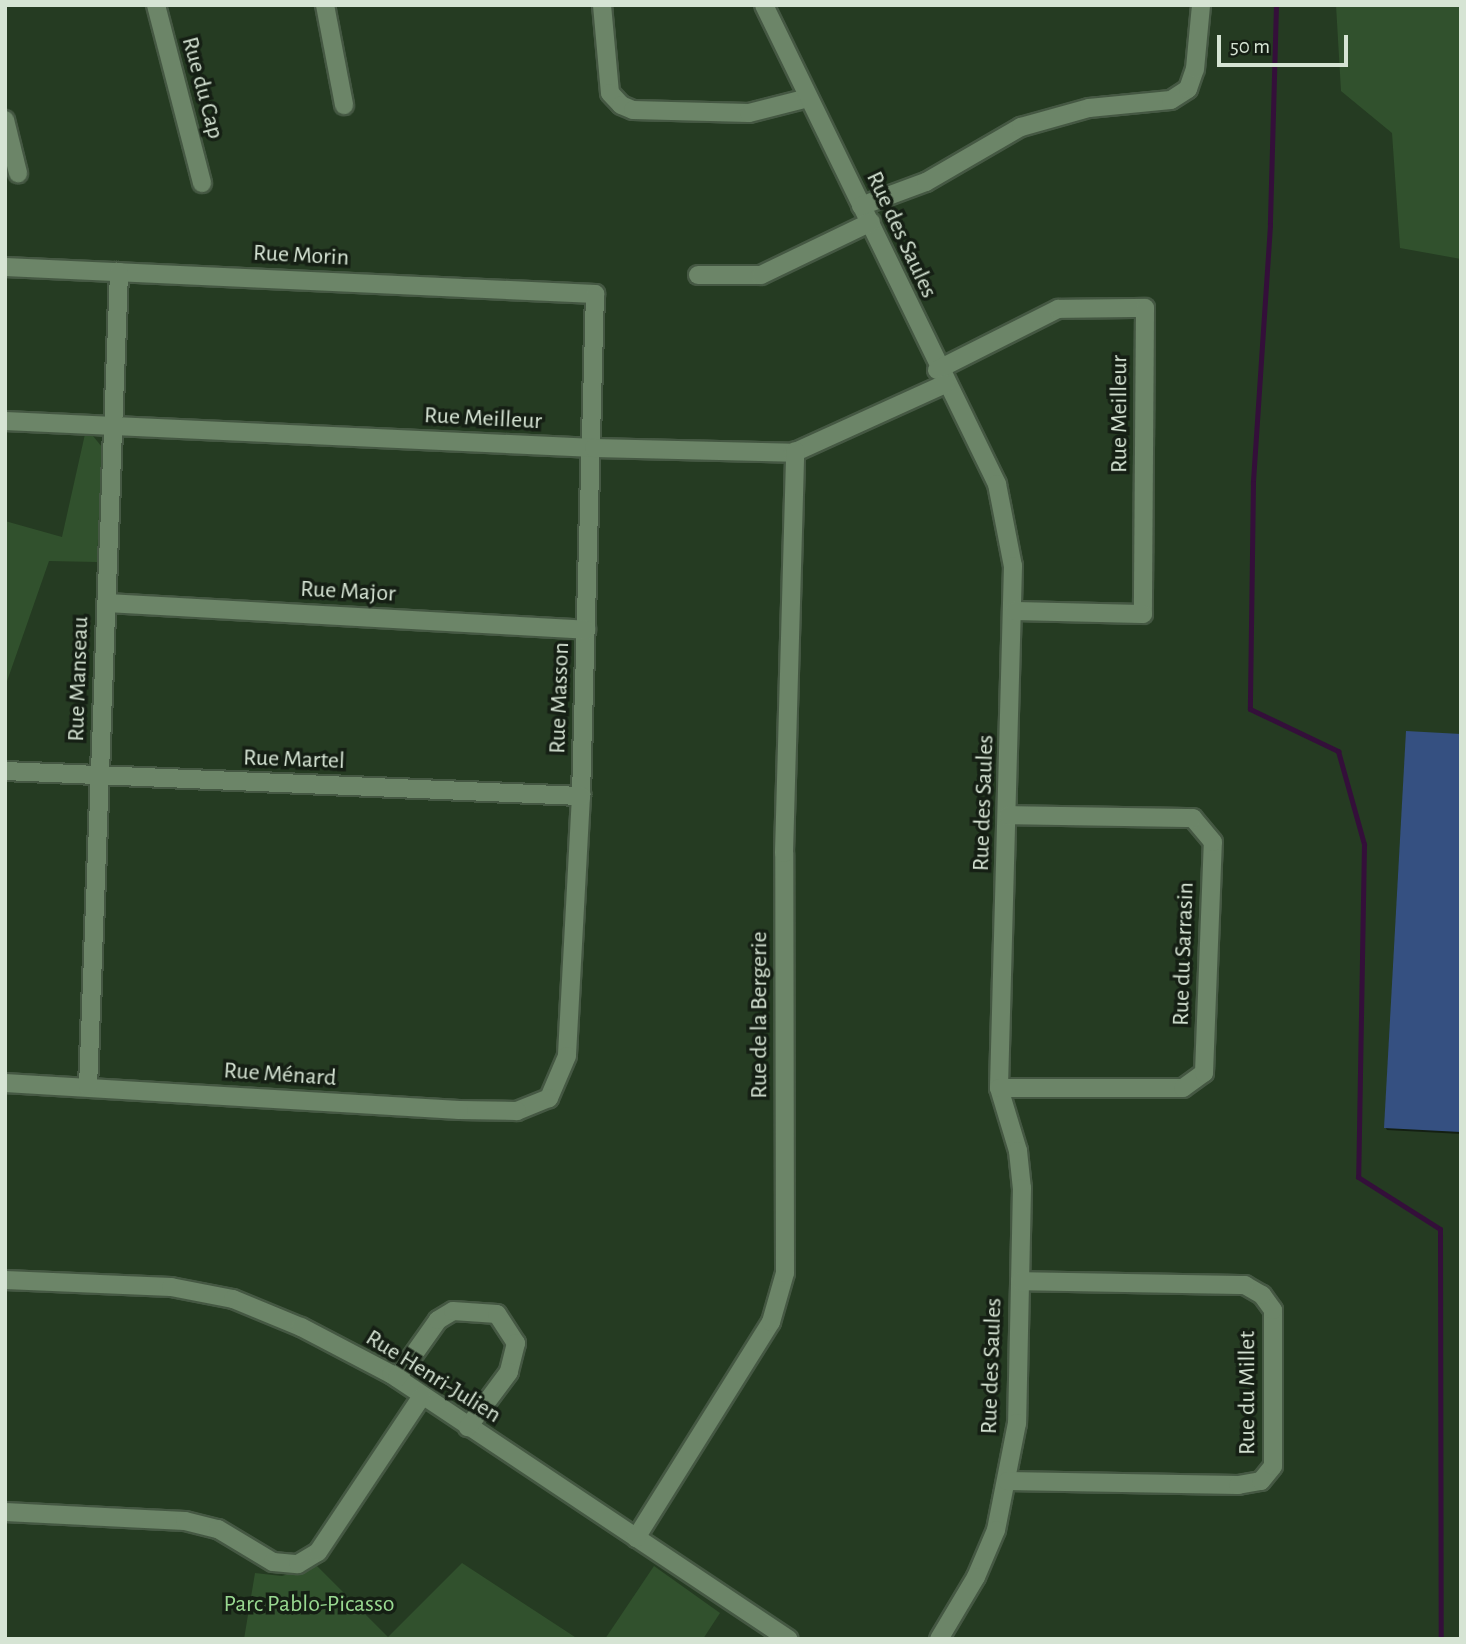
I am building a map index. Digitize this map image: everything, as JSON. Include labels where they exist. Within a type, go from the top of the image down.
[{"type":"street","name":"Rue du Cap","points":[[156,5],[202,183]]},
{"type":"street","points":[[325,5],[345,105]]},
{"type":"street","points":[[602,5],[610,93],[621,105],[633,110],[748,113],[808,98]]},
{"type":"street","name":"Rue des Saules","points":[[764,5],[941,377],[997,484],[1008,523],[1014,611],[999,1088],[1018,1151],[1022,1188],[1017,1423],[996,1530],[981,1566],[939,1639]]},
{"type":"street","points":[[861,206],[926,182],[1021,127],[1089,108],[1171,100],[1188,89],[1195,69],[1200,5]]},
{"type":"street","points":[[5,120],[18,173]]},
{"type":"street","points":[[698,275],[761,275],[870,223]]},
{"type":"street","name":"Rue Morin","points":[[5,267],[595,294]]},
{"type":"street","name":"Rue Manseau","points":[[88,1087],[119,272]]},
{"type":"street","name":"Rue Masson","points":[[549,1098],[567,1056],[582,796],[594,448],[595,294]]},
{"type":"street","name":"Rue Meilleur","points":[[5,421],[594,448],[795,452],[941,377],[1058,309],[1145,307],[1143,614],[1014,611]]},
{"type":"street","name":"Rue de la Bergerie","points":[[636,1538],[771,1322],[785,1273],[784,853],[795,452]]},
{"type":"street","name":"Rue Major","points":[[107,603],[586,630]]},
{"type":"street","name":"Rue Martel","points":[[5,771],[582,796]]},
{"type":"street","name":"Rue du Sarrasin","points":[[999,1088],[1183,1088],[1204,1073],[1213,842],[1193,818],[1008,815]]},
{"type":"street","name":"Rue Ménard","points":[[5,1083],[459,1110],[517,1111],[549,1098]]},
{"type":"street","name":"Rue Henri-Julien","points":[[5,1280],[171,1287],[233,1299],[301,1327],[397,1378],[789,1639]]},
{"type":"street","name":"Rue du Millet","points":[[1007,1481],[1238,1485],[1261,1481],[1273,1466],[1273,1310],[1262,1295],[1245,1285],[1020,1281]]},
{"type":"street","points":[[397,1378],[438,1320],[453,1311],[497,1314],[516,1343],[511,1363],[468,1427]]},
{"type":"street","points":[[5,1512],[185,1521],[218,1529],[273,1562],[298,1564],[318,1552],[380,1465],[422,1396]]},
{"type":"green space","points":[[1336,5],[1461,5],[1461,259],[1400,248],[1392,133],[1341,91]]},
{"type":"green space","points":[[85,434],[93,436],[102,447],[97,562],[49,561],[5,687],[5,521],[62,537]]},
{"type":"green space","name":"Parc Pablo-Picasso","points":[[462,1563],[578,1639],[244,1639],[255,1573],[282,1576],[316,1565],[388,1637]]},
{"type":"green space","points":[[654,1566],[720,1613],[703,1639],[605,1639]]},
{"type":"building","points":[[1406,731],[1461,734],[1461,1132],[1384,1128]]},
{"type":"waterway","points":[[1276,5],[1270,225],[1253,483],[1250,709],[1338,751],[1364,844],[1358,1177],[1440,1229],[1441,1639]]}]
